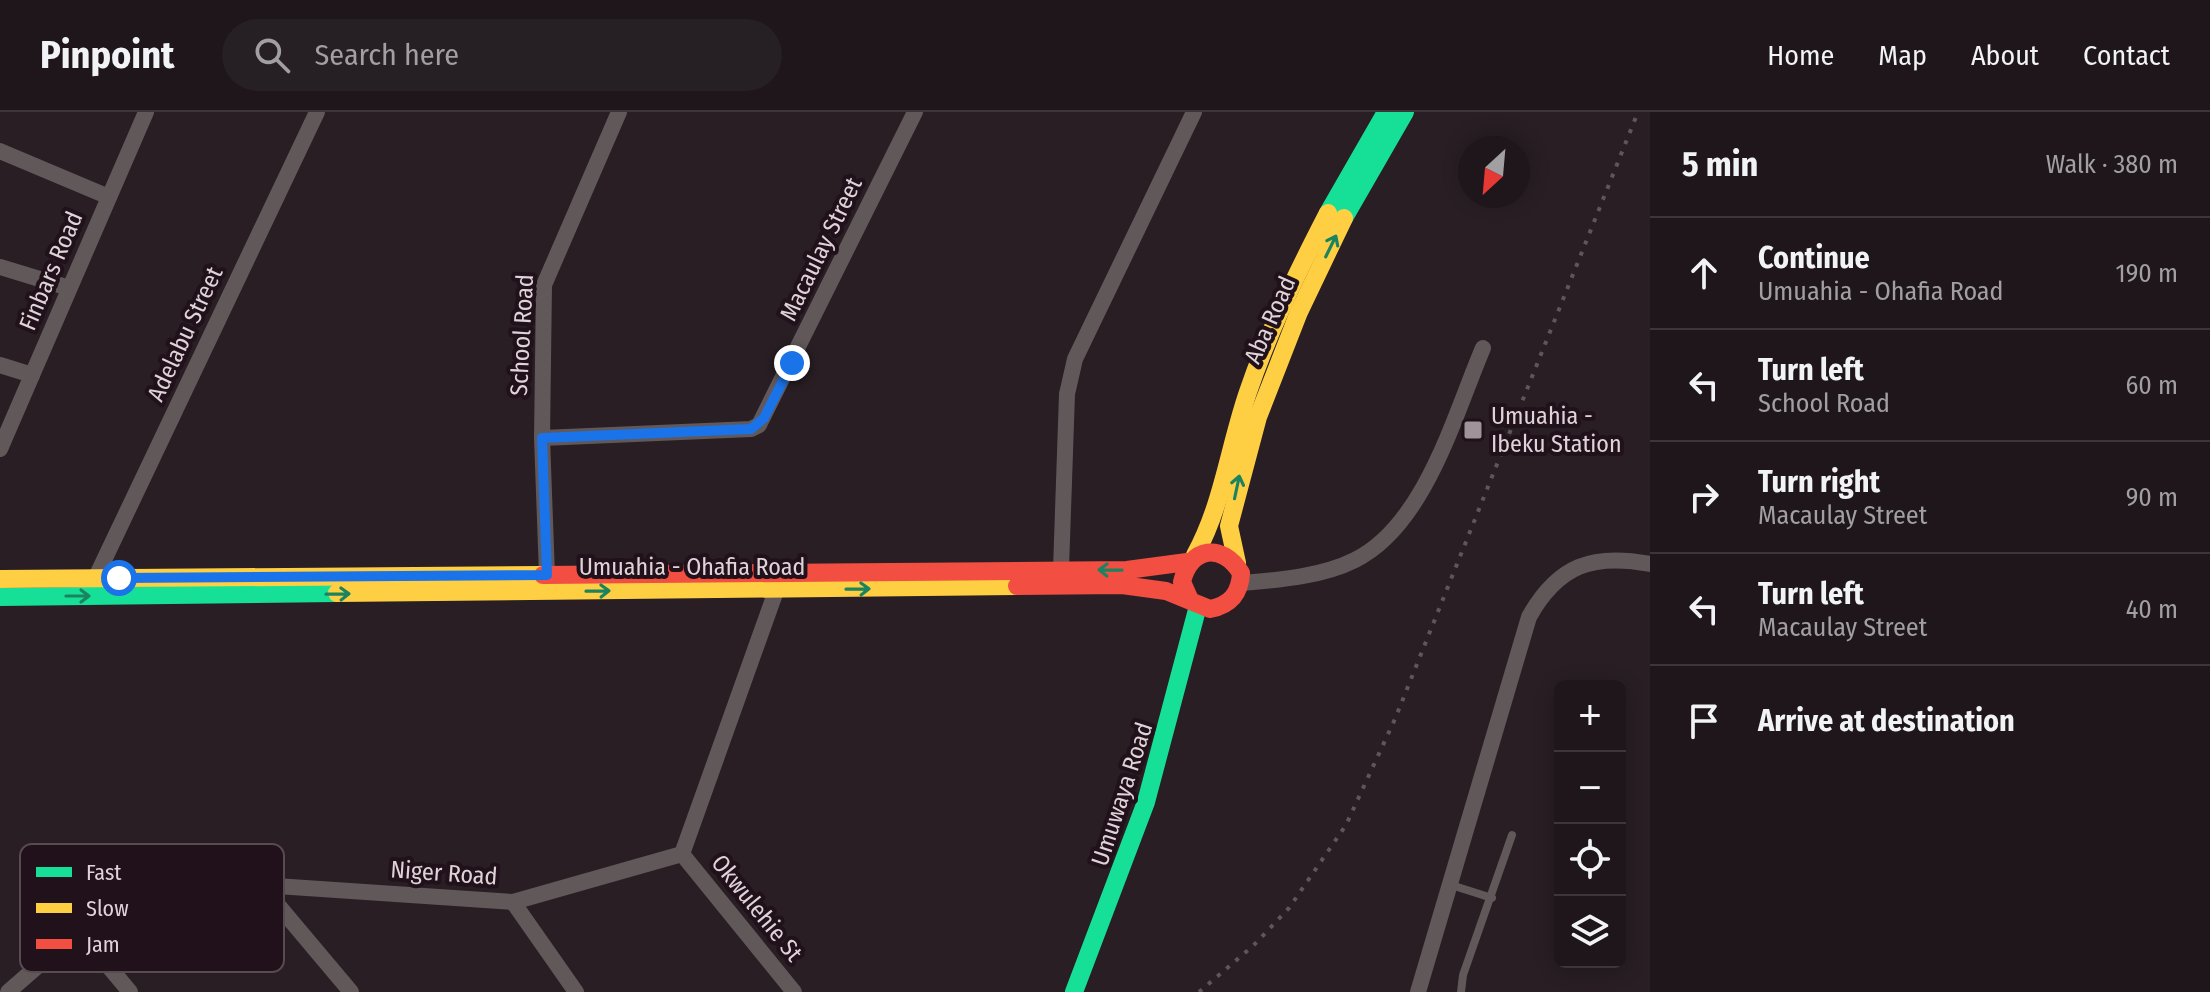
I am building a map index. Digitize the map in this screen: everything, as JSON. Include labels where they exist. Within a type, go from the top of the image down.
[{"type":"main road","name":"Aba Road","points":[[1191,558],[1209,531],[1240,415],[1260,359],[1332,206],[1386,112]]},
{"type":"main road","name":"Aba Road","points":[[1237,563],[1229,539],[1229,526],[1255,420],[1275,365],[1347,213],[1405,112]]},
{"type":"main road","points":[[1213,550],[1222,552],[1237,563],[1241,583],[1231,602],[1199,605],[1182,582],[1191,558],[1213,550]]},
{"type":"main road","name":"Umuahia - Ohafia Road","points":[[0,579],[1127,570],[1191,558]]},
{"type":"main road","name":"Umuahia - Ohafia Road","points":[[0,597],[1122,585],[1166,591],[1199,605]]},
{"type":"main road","name":"Umuwaya Road","points":[[1074,992],[1138,832],[1169,733],[1199,605]]},
{"type":"main road","name":"Umuwaya Road","points":[[1091,992],[1145,853],[1184,732],[1199,605]]},
{"type":"street","name":"Finbars Road","points":[[0,449],[146,112]]},
{"type":"street","name":"Adelabu Street","points":[[96,577],[317,112]]},
{"type":"street","name":"School Road","points":[[547,575],[542,438],[546,273],[619,112]]},
{"type":"street","name":"Macaulay Street","points":[[542,438],[751,429],[759,425],[915,112]]},
{"type":"street","points":[[1061,569],[1067,394],[1075,359],[1194,112]]},
{"type":"street","points":[[0,151],[109,197]]},
{"type":"street","points":[[0,267],[69,288]]},
{"type":"street","points":[[1241,583],[1295,578],[1355,560],[1386,538],[1417,502],[1483,348]]},
{"type":"street","points":[[0,365],[32,375]]},
{"type":"street","points":[[1418,992],[1519,643],[1541,596],[1554,581],[1591,562],[1650,564]]},
{"type":"street","points":[[682,854],[776,591]]},
{"type":"street","name":"Niger Road","points":[[284,887],[513,902],[682,854]]},
{"type":"street","name":"Okwulehie St","points":[[682,854],[794,992]]},
{"type":"street","points":[[513,902],[576,992]]},
{"type":"street","points":[[284,912],[351,992]]},
{"type":"street","name":"Niger Road","points":[[8,992],[31,972]]},
{"type":"street","points":[[113,972],[130,992]]},
{"type":"lane","points":[[1461,992],[1463,975],[1512,835]]},
{"type":"lane","points":[[1448,884],[1492,898]]},
{"type":"railway","points":[[1199,992],[1253,946],[1289,908],[1346,825],[1395,719],[1638,112]]},
{"type":"traffic: fast","points":[[1328,213],[1386,112]]},
{"type":"traffic: fast","points":[[1344,218],[1405,112]]},
{"type":"traffic: fast","points":[[0,597],[337,593]]},
{"type":"traffic: fast","points":[[1074,992],[1146,802],[1198,606]]},
{"type":"traffic: slow","points":[[1195,555],[1212,516],[1256,369],[1328,213]]},
{"type":"traffic: slow","points":[[1237,563],[1229,526],[1258,417],[1299,312],[1344,218]]},
{"type":"traffic: slow","points":[[0,579],[543,575]]},
{"type":"traffic: slow","points":[[337,593],[1017,586]]},
{"type":"traffic: jam","points":[[1017,586],[1122,585],[1166,591],[1210,609],[1223,605],[1233,597],[1239,587],[1241,573],[1225,556],[1216,553],[1199,556],[1186,570],[1182,582],[1190,600]]},
{"type":"traffic: jam","points":[[543,575],[1127,570],[1187,562]]},
{"type":"place","name":"Umuahia - Ibeku Station","points":[[1473,430]]},
{"type":"route","points":[[119,578],[547,575],[542,438],[751,429],[764,418],[792,363]]}]
